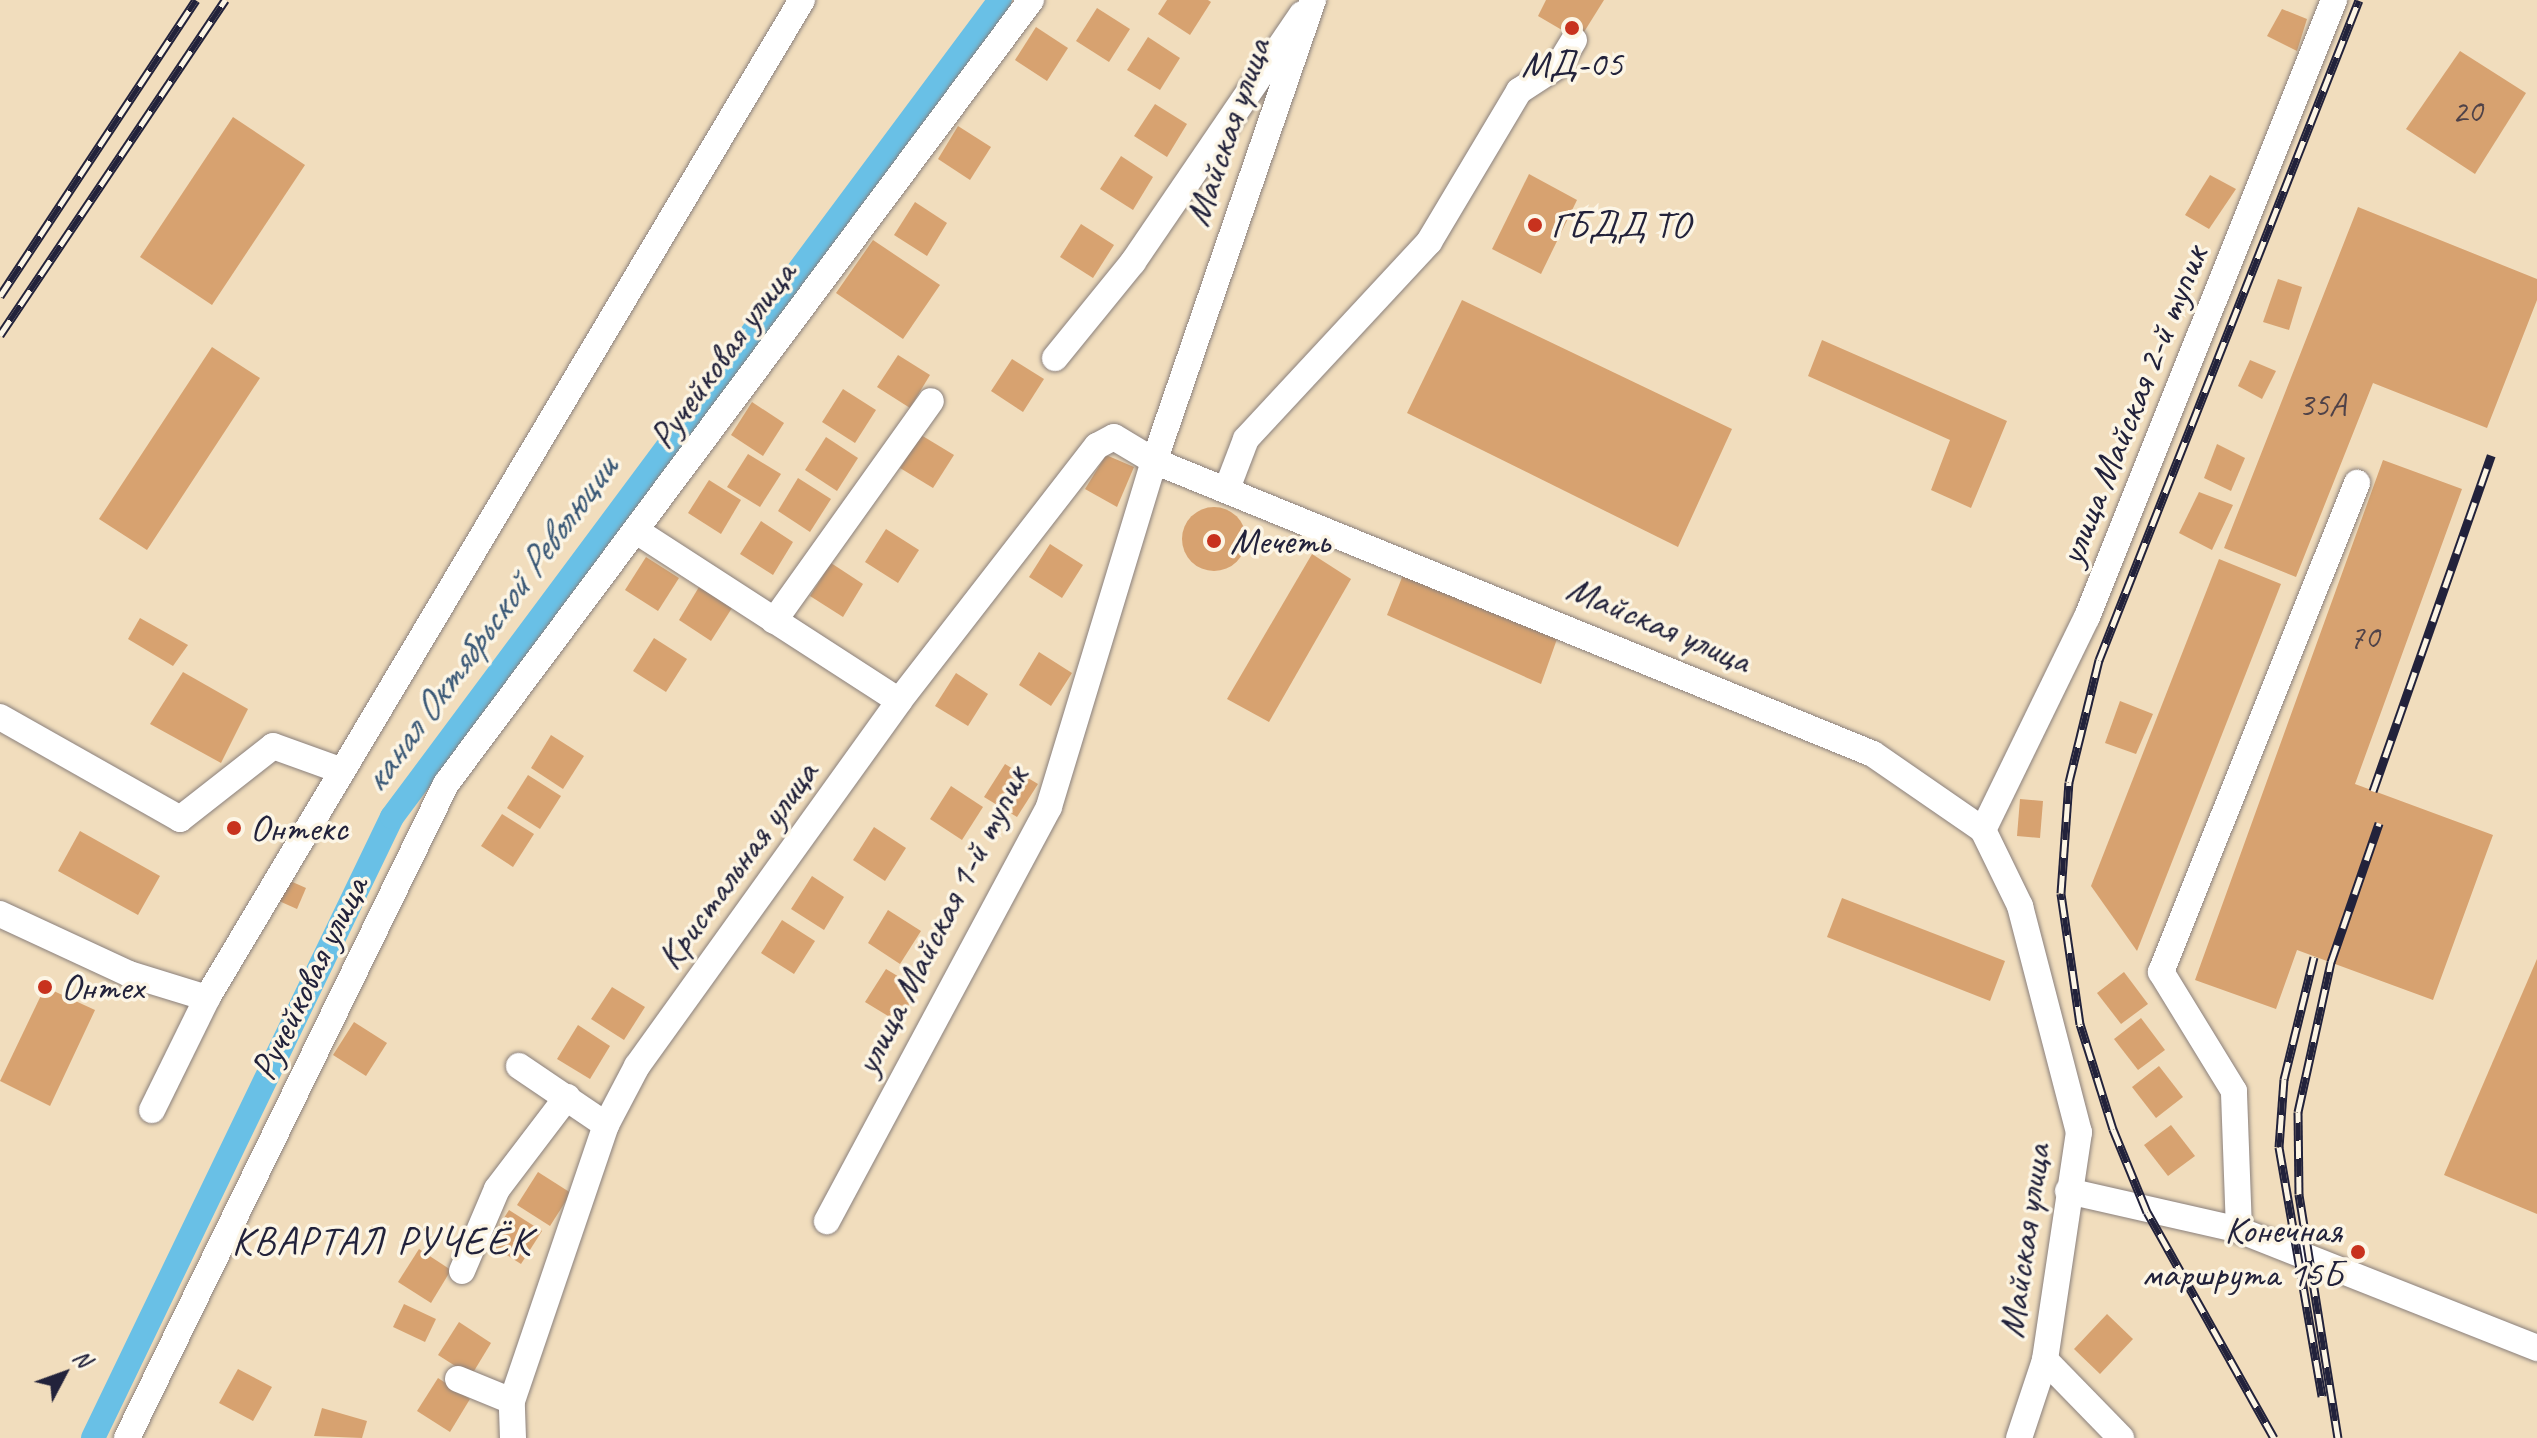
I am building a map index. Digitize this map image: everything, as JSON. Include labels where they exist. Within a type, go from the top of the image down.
[{"type":"street","points":[[152,1110],[207,998],[802,0]]},
{"type":"street","name":"Ручейковая улица","points":[[127,1438],[446,784],[638,532],[1031,0]]},
{"type":"street","name":"улица Майская 2-й тупик","points":[[1983,830],[2087,617],[2334,0]]},
{"type":"street","name":"Майская улица","points":[[1055,358],[1133,262],[1251,80],[1312,2]]},
{"type":"street","name":"Майская улица","points":[[1312,2],[1154,461],[1228,486],[1873,754],[1983,830],[2020,906],[2079,1132],[2045,1360],[2019,1438]]},
{"type":"street","points":[[1228,486],[1246,439],[1429,242],[1519,91],[1559,65],[1574,40]]},
{"type":"street","points":[[774,621],[931,401]]},
{"type":"street","name":"Кристальная улица","points":[[513,1438],[512,1401],[606,1125],[653,1042],[899,701],[1097,446],[1114,437],[1154,461]]},
{"type":"street","name":"улица Майская 1-й тупик","points":[[827,1221],[1049,807],[1154,461]]},
{"type":"street","points":[[2239,1230],[2234,1091],[2161,972],[2357,483]]},
{"type":"street","points":[[638,532],[899,701]]},
{"type":"street","points":[[0,717],[180,819],[273,746],[342,771]]},
{"type":"street","points":[[0,914],[129,974],[207,998]]},
{"type":"street","points":[[519,1066],[606,1125]]},
{"type":"street","points":[[462,1271],[497,1189],[567,1097]]},
{"type":"street","points":[[2068,1191],[2239,1230],[2537,1348]]},
{"type":"street","points":[[2045,1360],[2121,1438]]},
{"type":"street","points":[[458,1379],[512,1401]]},
{"type":"building","points":[[1167,0],[1211,2],[1190,35],[1158,14]]},
{"type":"building","name":"МД-05","points":[[1546,0],[1604,0],[1579,40],[1538,16]]},
{"type":"building","points":[[1097,8],[1130,29],[1109,62],[1076,41]]},
{"type":"building","points":[[2282,9],[2307,19],[2297,51],[2267,36]]},
{"type":"building","points":[[1036,27],[1068,48],[1047,81],[1015,60]]},
{"type":"building","points":[[1148,37],[1180,58],[1160,90],[1127,70]]},
{"type":"building","points":[[2460,51],[2526,93],[2475,174],[2406,129]]},
{"type":"building","points":[[1155,104],[1187,124],[1167,157],[1134,136]]},
{"type":"building","points":[[233,117],[305,165],[212,305],[140,257]]},
{"type":"building","points":[[958,126],[991,147],[970,180],[938,159]]},
{"type":"building","points":[[1121,156],[1153,177],[1133,210],[1100,189]]},
{"type":"building","name":"ГБДД ТО","points":[[1529,174],[1577,200],[1541,274],[1492,249]]},
{"type":"building","points":[[2210,175],[2236,189],[2209,229],[2185,215]]},
{"type":"building","points":[[915,202],[947,223],[927,256],[894,235]]},
{"type":"building","points":[[2358,207],[2537,279],[2537,300],[2487,428],[2373,383],[2296,577],[2224,548]]},
{"type":"building","points":[[1081,224],[1114,245],[1093,278],[1060,257]]},
{"type":"building","points":[[873,240],[940,285],[903,339],[836,293]]},
{"type":"building","points":[[2278,279],[2302,287],[2289,330],[2263,322]]},
{"type":"building","points":[[1462,300],[1732,429],[1678,547],[1407,413]]},
{"type":"building","points":[[1822,340],[2007,421],[1971,508],[1931,490],[1950,440],[1808,376]]},
{"type":"building","points":[[212,347],[260,378],[147,550],[99,519]]},
{"type":"building","points":[[898,355],[930,375],[910,408],[877,387]]},
{"type":"building","points":[[1012,359],[1044,379],[1023,412],[991,391]]},
{"type":"building","points":[[2250,360],[2276,371],[2262,399],[2238,386]]},
{"type":"building","points":[[843,389],[876,410],[855,443],[822,422]]},
{"type":"building","points":[[752,402],[784,423],[763,456],[731,435]]},
{"type":"building","points":[[921,435],[954,455],[933,488],[900,468]]},
{"type":"building","points":[[826,437],[858,458],[837,491],[805,470]]},
{"type":"building","points":[[2217,444],[2245,458],[2231,491],[2204,478]]},
{"type":"building","points":[[748,454],[781,474],[760,507],[727,487]]},
{"type":"building","points":[[1106,455],[1134,467],[1117,507],[1085,489]]},
{"type":"building","points":[[2383,460],[2462,489],[2355,784],[2493,835],[2433,1000],[2297,950],[2276,1009],[2195,980]]},
{"type":"building","points":[[798,478],[831,499],[810,532],[778,511]]},
{"type":"building","points":[[709,480],[741,500],[721,534],[688,513]]},
{"type":"building","points":[[2199,492],[2233,505],[2212,550],[2179,533]]},
{"type":"building","name":"Мечеть","points":[[1214,507],[1226,509],[1237,516],[1244,527],[1244,551],[1237,562],[1226,569],[1214,571],[1202,569],[1191,562],[1184,551],[1182,539],[1184,527],[1191,516],[1202,509]]},
{"type":"building","points":[[761,521],[793,542],[773,575],[740,554]]},
{"type":"building","points":[[886,529],[919,550],[898,583],[865,562]]},
{"type":"building","points":[[1050,544],[1083,565],[1062,598],[1029,577]]},
{"type":"building","points":[[1312,554],[1351,579],[1269,722],[1227,699]]},
{"type":"building","points":[[646,557],[679,578],[658,611],[625,590]]},
{"type":"building","points":[[2219,559],[2281,584],[2137,951],[2091,886]]},
{"type":"building","points":[[831,563],[863,584],[843,617],[810,596]]},
{"type":"building","points":[[1403,575],[1557,639],[1541,684],[1387,615]]},
{"type":"building","points":[[699,587],[732,608],[711,641],[679,620]]},
{"type":"building","points":[[140,618],[188,645],[173,666],[128,639]]},
{"type":"building","points":[[654,638],[687,659],[666,692],[633,671]]},
{"type":"building","points":[[1039,652],[1072,673],[1051,706],[1019,685]]},
{"type":"building","points":[[183,672],[248,709],[221,763],[150,724]]},
{"type":"building","points":[[956,673],[988,694],[968,726],[935,706]]},
{"type":"building","points":[[2120,701],[2153,714],[2136,754],[2105,743]]},
{"type":"building","points":[[551,735],[584,756],[563,789],[531,768]]},
{"type":"building","points":[[1005,764],[1038,784],[1017,817],[984,797]]},
{"type":"building","points":[[528,775],[561,796],[540,829],[507,808]]},
{"type":"building","points":[[951,786],[983,807],[962,840],[930,819]]},
{"type":"building","points":[[2020,799],[2043,801],[2040,838],[2017,836]]},
{"type":"building","points":[[502,814],[534,834],[513,867],[481,846]]},
{"type":"building","points":[[874,827],[906,848],[885,881],[853,860]]},
{"type":"building","points":[[80,831],[160,876],[138,915],[58,871]]},
{"type":"building","points":[[812,876],[844,897],[824,930],[791,909]]},
{"type":"building","points":[[288,880],[306,888],[297,909],[279,901]]},
{"type":"building","points":[[1842,898],[2005,961],[1990,1001],[1827,937]]},
{"type":"building","points":[[888,910],[921,931],[900,964],[868,943]]},
{"type":"building","points":[[782,920],[815,941],[794,974],[761,953]]},
{"type":"building","points":[[2537,959],[2537,1214],[2444,1175]]},
{"type":"building","points":[[886,969],[919,989],[898,1022],[865,1002]]},
{"type":"building","points":[[2124,972],[2148,1004],[2121,1024],[2097,993]]},
{"type":"building","points":[[45,987],[95,1010],[50,1106],[0,1081]]},
{"type":"building","points":[[612,987],[645,1007],[624,1040],[591,1019]]},
{"type":"building","points":[[2141,1018],[2165,1050],[2138,1070],[2114,1039]]},
{"type":"building","points":[[354,1022],[387,1043],[366,1076],[333,1055]]},
{"type":"building","points":[[578,1025],[610,1046],[590,1079],[557,1059]]},
{"type":"building","points":[[2159,1066],[2183,1097],[2156,1118],[2132,1087]]},
{"type":"building","points":[[2171,1125],[2195,1156],[2168,1176],[2144,1145]]},
{"type":"building","points":[[538,1172],[571,1193],[550,1226],[517,1205]]},
{"type":"building","points":[[509,1210],[542,1231],[521,1264],[488,1243]]},
{"type":"building","points":[[419,1249],[451,1270],[431,1303],[398,1282]]},
{"type":"building","points":[[404,1304],[436,1319],[425,1342],[393,1327]]},
{"type":"building","points":[[2107,1314],[2133,1339],[2100,1374],[2074,1349]]},
{"type":"building","points":[[459,1322],[491,1343],[471,1376],[438,1355]]},
{"type":"building","points":[[238,1369],[272,1387],[253,1421],[219,1403]]},
{"type":"building","points":[[438,1378],[470,1399],[450,1432],[417,1411]]},
{"type":"building","points":[[322,1408],[367,1421],[362,1438],[314,1436]]},
{"type":"waterway","name":"канал Октябрьской Революции","points":[[93,1438],[392,817],[1000,0]]},
{"type":"railway","points":[[0,296],[196,0]]},
{"type":"railway","points":[[0,335],[225,0]]},
{"type":"railway","points":[[2274,1438],[2147,1212],[2113,1129],[2080,1024],[2061,893],[2069,782],[2099,660],[2359,0]]},
{"type":"railway","points":[[2373,791],[2491,455]]},
{"type":"railway","points":[[2338,1438],[2299,1194],[2298,1112],[2331,962],[2379,823]]},
{"type":"railway","points":[[2314,957],[2284,1079],[2279,1147],[2322,1396]]},
{"type":"place","name":"МД-05","points":[[1572,28]]},
{"type":"place","name":"ГБДД ТО","points":[[1535,225]]},
{"type":"place","name":"Мечеть","points":[[1214,541]]},
{"type":"place","name":"Онтекс","points":[[234,828]]},
{"type":"place","name":"Онтех","points":[[45,987]]},
{"type":"place","name":"Конечная маршрута 15Б","points":[[2358,1252]]},
{"type":"district","name":"КВАРТАЛ РУЧЕЁК","points":[[382,1241]]}]
